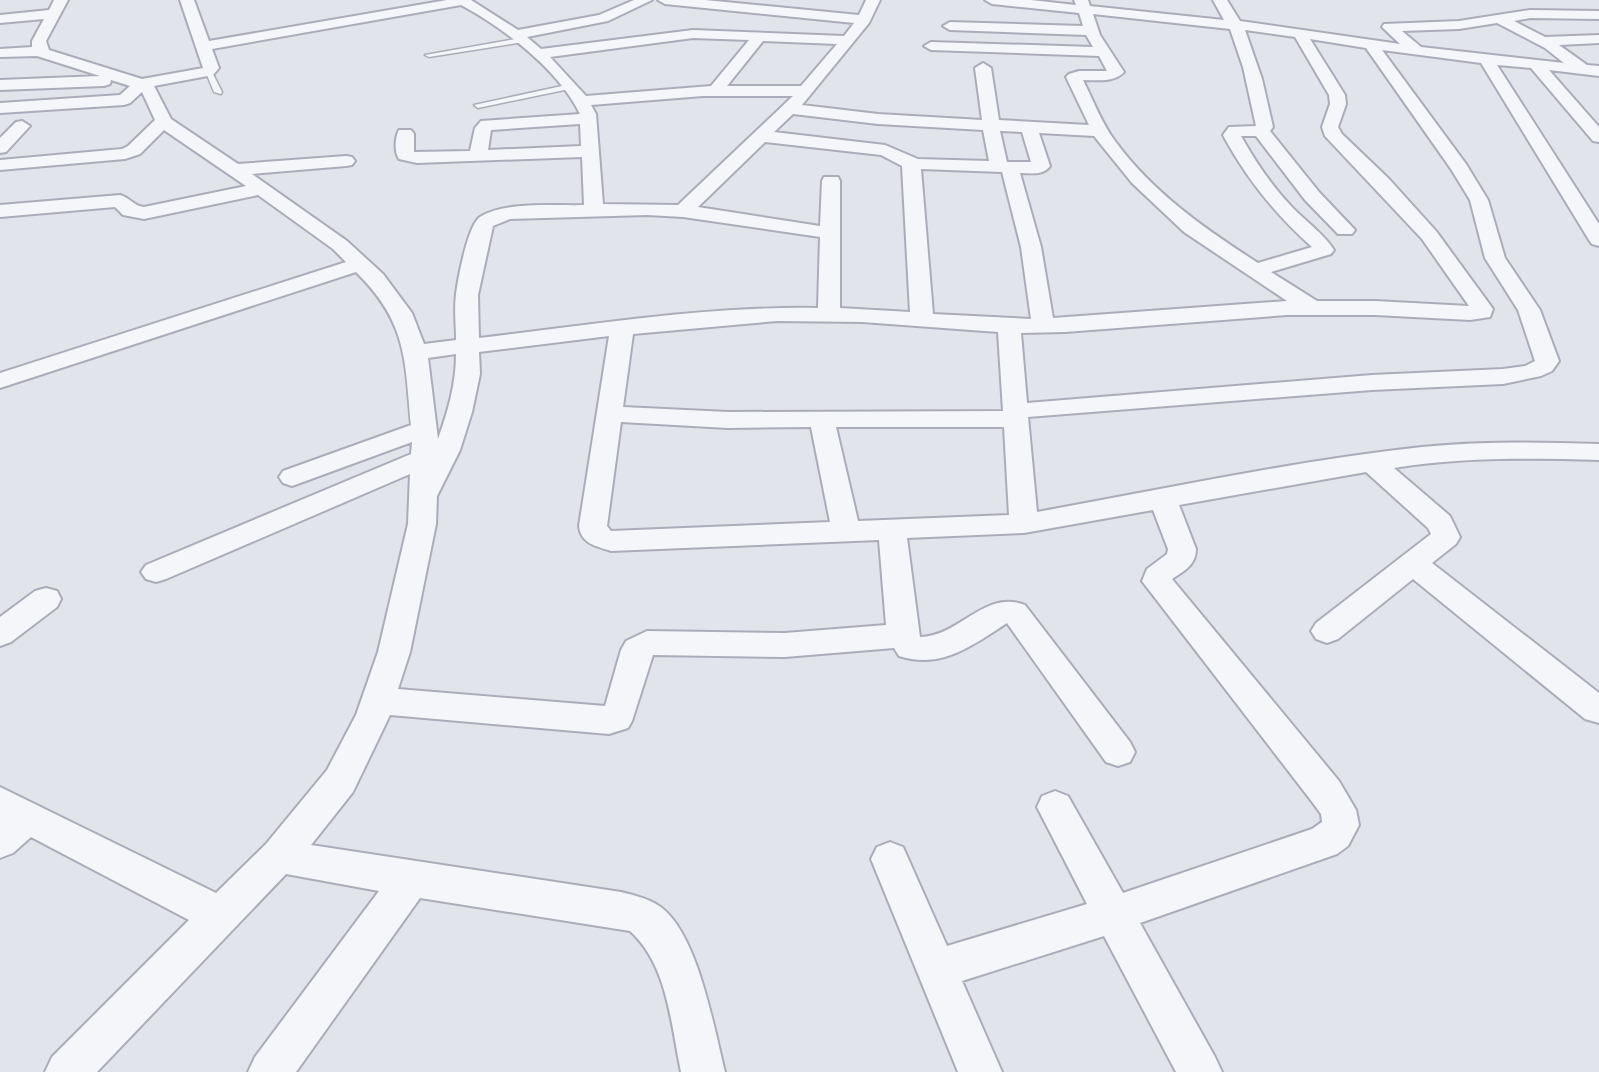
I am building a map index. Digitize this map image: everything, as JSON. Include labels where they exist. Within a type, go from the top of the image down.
[{"type":"street","points":[[0,97],[8,85],[137,82],[208,72],[211,68],[187,0]]},
{"type":"street","points":[[518,38],[603,18],[645,0]]},
{"type":"street","points":[[665,0],[864,20]]},
{"type":"street","points":[[683,211],[806,91],[864,20],[873,0]]},
{"type":"street","points":[[992,0],[1081,4],[1418,52],[1599,71]]},
{"type":"street","points":[[1220,0],[1223,9],[1235,25],[1256,82],[1265,127],[1261,130],[1234,131],[1232,135],[1257,178],[1274,200],[1324,250],[1255,270]]},
{"type":"street","points":[[204,46],[348,23],[392,12],[462,1],[490,15],[518,38],[571,86],[583,101],[588,119],[594,209]]},
{"type":"street","points":[[1025,3],[1027,30]]},
{"type":"street","points":[[0,19],[64,4]]},
{"type":"street","points":[[64,4],[39,41],[42,51],[55,58],[137,82],[150,90],[164,121],[340,245],[360,264],[401,313],[416,352],[424,429],[422,524],[396,640],[378,701],[340,781],[279,856],[67,1072]]},
{"type":"street","points":[[1081,4],[1091,31],[1116,73],[1074,77],[1100,131],[1120,161],[1191,228],[1312,308]]},
{"type":"street","points":[[1418,52],[1389,27],[1459,25],[1530,14],[1599,15]]},
{"type":"street","points":[[1498,18],[1542,41],[1583,69]]},
{"type":"street","points":[[950,26],[1091,31]]},
{"type":"street","points":[[537,54],[681,34],[847,40]]},
{"type":"street","points":[[416,352],[622,328],[777,314],[829,314],[1009,326],[1312,308],[1482,312],[1430,235],[1334,136],[1330,127],[1338,104],[1337,95],[1300,34]]},
{"type":"street","points":[[716,90],[760,36]]},
{"type":"street","points":[[1542,41],[1599,39]]},
{"type":"street","points":[[610,414],[728,420],[1016,415],[1425,378],[1512,375],[1527,373],[1544,366],[1546,361],[1538,332],[1529,310],[1495,258],[1479,200],[1460,168],[1371,45]]},
{"type":"street","points":[[932,46],[1103,52]]},
{"type":"street","points":[[0,53],[42,51]]},
{"type":"street","points":[[1486,59],[1599,240]]},
{"type":"street","points":[[1535,64],[1599,137]]},
{"type":"street","points":[[983,69],[990,126],[1031,247],[1043,325]]},
{"type":"street","points":[[0,108],[124,100],[137,82]]},
{"type":"street","points":[[583,101],[716,90],[806,91]]},
{"type":"street","points":[[789,109],[878,119],[1100,131]]},
{"type":"street","points":[[478,156],[483,128],[487,125],[588,119]]},
{"type":"street","points":[[0,165],[125,154],[134,150],[164,121]]},
{"type":"street","points":[[0,148],[22,126]]},
{"type":"street","points":[[761,136],[885,150],[911,163],[1040,167],[1029,128]]},
{"type":"street","points":[[1261,130],[1312,196],[1345,230]]},
{"type":"street","points":[[405,134],[404,152],[410,157],[590,151]]},
{"type":"street","points":[[233,170],[346,161]]},
{"type":"street","points":[[911,163],[922,320]]},
{"type":"street","points":[[829,314],[831,181]]},
{"type":"street","points":[[0,230],[7,211],[120,201],[130,212],[144,213],[259,189]]},
{"type":"street","points":[[423,497],[447,450],[460,412],[468,374],[468,284],[480,232],[485,222],[510,213],[594,209],[683,211],[830,233]]},
{"type":"street","points":[[0,381],[360,264]]},
{"type":"street","points":[[1009,326],[1024,524]]},
{"type":"street","points":[[622,328],[593,526],[594,533],[611,541],[1024,524],[1162,498],[1423,455],[1519,450],[1599,452]]},
{"type":"street","points":[[822,420],[846,531]]},
{"type":"street","points":[[292,477],[424,429]]},
{"type":"street","points":[[156,572],[424,458]]},
{"type":"street","points":[[1327,631],[1446,537],[1445,530],[1440,523],[1372,463]]},
{"type":"street","points":[[937,969],[1114,914],[1324,842],[1335,834],[1341,825],[1338,810],[1326,792],[1157,581],[1157,576],[1162,570],[1178,563],[1182,557],[1182,549],[1162,498]]},
{"type":"street","points":[[892,530],[903,635],[910,648],[927,650],[948,642],[1001,612],[1015,612],[1118,752]]},
{"type":"street","points":[[1414,564],[1597,710]]},
{"type":"street","points":[[0,634],[46,599]]},
{"type":"street","points":[[378,701],[609,720],[616,718],[621,712],[637,650],[647,643],[785,645],[903,635]]},
{"type":"street","points":[[1055,807],[1200,1072]]},
{"type":"street","points":[[9,821],[221,916]]},
{"type":"street","points":[[279,856],[411,879],[621,910],[644,917],[660,933],[676,962],[703,1072]]},
{"type":"street","points":[[890,859],[980,1072]]},
{"type":"street","points":[[270,1072],[411,879]]},
{"type":"lane","points":[[429,55],[518,38]]},
{"type":"lane","points":[[208,72],[218,92]]},
{"type":"lane","points":[[478,105],[571,86]]}]
